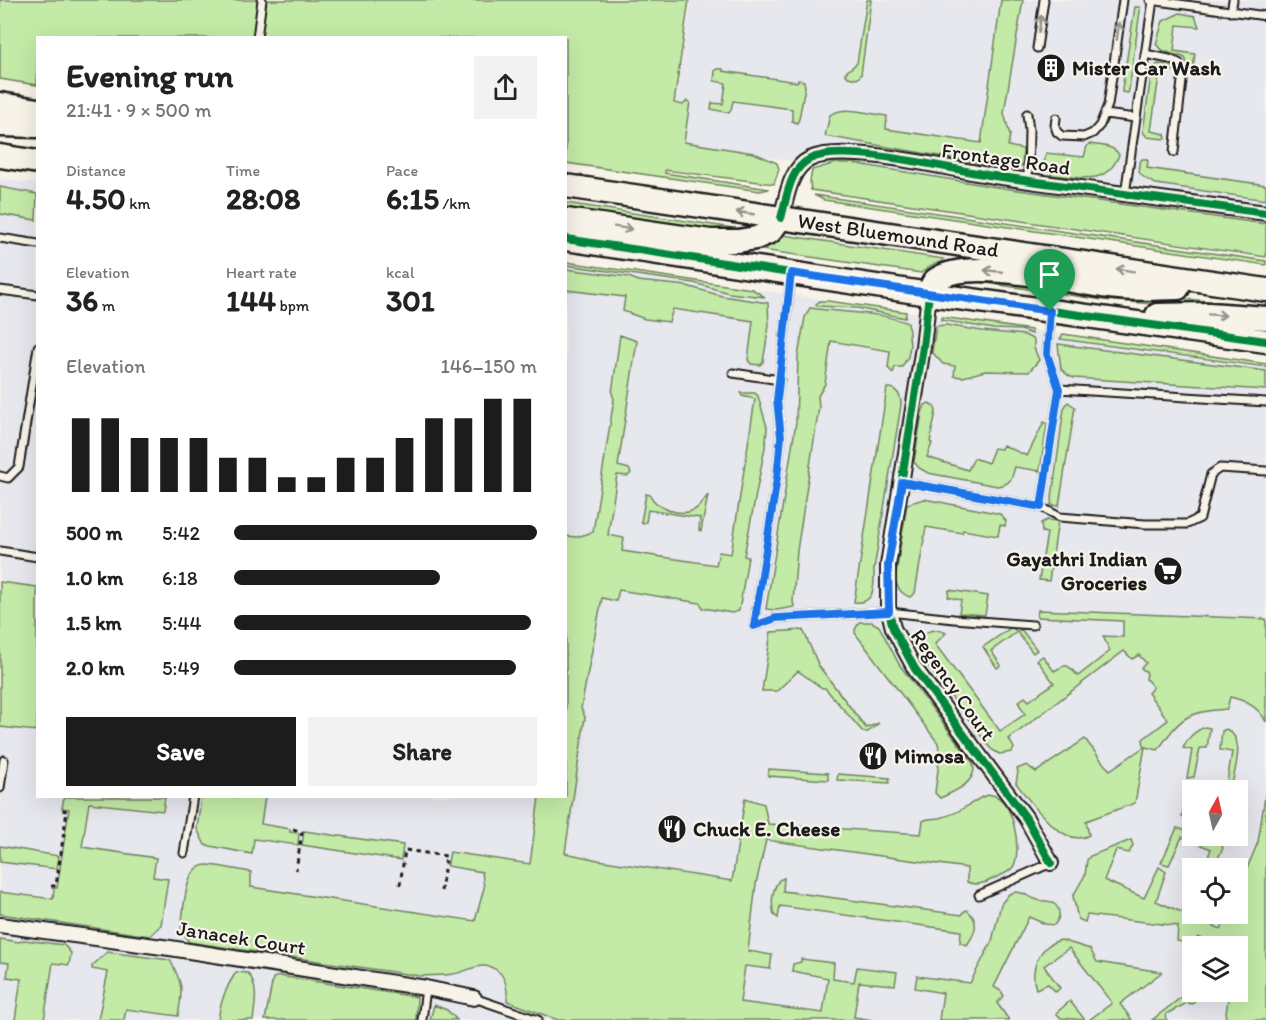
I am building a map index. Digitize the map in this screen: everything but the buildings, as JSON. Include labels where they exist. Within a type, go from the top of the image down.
[{"type":"main road","points":[[0,104],[36,110]]},
{"type":"main road","points":[[0,125],[36,126]]},
{"type":"main road","points":[[0,156],[36,162]]},
{"type":"main road","name":"West Bluemound Road","points":[[567,186],[1266,290]]},
{"type":"main road","points":[[567,220],[710,241],[738,241],[756,238],[770,232],[782,218]]},
{"type":"main road","points":[[567,239],[929,294],[1266,341]]},
{"type":"main road","points":[[929,294],[933,283],[938,278],[962,270],[976,269],[1111,288],[1239,287]]},
{"type":"main road","points":[[1095,317],[1209,314],[1266,318]]},
{"type":"street","name":"Frontage Road","points":[[782,218],[798,166],[810,158],[830,154],[856,153],[1028,181],[1266,213]]},
{"type":"street","name":"Regency Court","points":[[929,294],[888,565],[889,612],[893,628],[915,669],[1026,818],[1051,863]]},
{"type":"street","name":"Janacek Court","points":[[0,925],[170,948],[426,988],[474,998]]},
{"type":"lane","points":[[257,36],[262,0]]},
{"type":"lane","points":[[1037,48],[1044,0]]},
{"type":"lane","points":[[1056,118],[1057,132],[1062,136],[1084,137],[1093,134],[1105,114],[1123,0]]},
{"type":"lane","points":[[1125,194],[1152,0],[1266,16]]},
{"type":"lane","points":[[1231,12],[1233,0]]},
{"type":"lane","points":[[1145,54],[1179,63],[1183,72],[1174,152]]},
{"type":"lane","points":[[1027,114],[1028,181]]},
{"type":"lane","points":[[1105,114],[1136,118]]},
{"type":"lane","points":[[0,238],[36,244]]},
{"type":"lane","points":[[791,273],[777,400],[781,437],[777,478],[754,626],[776,618],[889,612],[954,620],[1033,625]]},
{"type":"lane","points":[[0,290],[36,296]]},
{"type":"lane","points":[[1041,507],[1059,389],[1047,354],[1050,311]]},
{"type":"lane","points":[[0,476],[8,478],[19,467],[36,360]]},
{"type":"lane","points":[[733,373],[780,380]]},
{"type":"lane","points":[[1059,389],[1266,402]]},
{"type":"lane","points":[[902,482],[1041,507],[1060,517],[1145,524],[1187,524],[1200,518],[1211,474],[1220,468],[1266,471]]},
{"type":"lane","points":[[0,551],[36,557]]},
{"type":"lane","points":[[0,788],[4,760]]},
{"type":"lane","points":[[184,853],[193,798]]},
{"type":"lane","points":[[979,895],[1051,863]]},
{"type":"lane","points":[[422,1020],[426,988]]},
{"type":"lane","points":[[474,998],[538,1020]]},
{"type":"path","points":[[51,886],[56,886],[68,811],[62,810]]},
{"type":"path","points":[[293,829],[302,832],[296,870]]},
{"type":"path","points":[[400,885],[405,850],[446,856],[441,891]]},
{"type":"shaded area","points":[[691,0],[1266,0],[1266,231],[669,142]]},
{"type":"shaded area","points":[[0,179],[36,184],[36,798],[567,798],[567,262],[1266,364],[1266,971],[1248,955],[1248,936],[1182,936],[1182,1002],[1236,1002],[1233,1020],[0,1020]]},
{"type":"green space","points":[[0,0],[689,0],[674,103],[683,105],[687,101],[690,102],[684,142],[754,153],[777,163],[779,169],[774,184],[665,170],[665,173],[769,189],[760,191],[567,163],[567,36],[36,36],[36,85],[0,79]]},
{"type":"green space","points":[[867,0],[871,0],[861,75],[857,79],[848,77],[845,73],[857,63]]},
{"type":"green space","points":[[1001,0],[1023,0],[1004,113],[1010,135],[1008,146],[1023,149],[1022,166],[1008,164],[1008,168],[825,136],[830,115],[850,110],[887,116],[886,129],[981,143]]},
{"type":"green space","points":[[1135,7],[1140,7],[1140,11],[1128,93],[1122,92],[1122,89]]},
{"type":"green space","points":[[1180,13],[1195,16],[1199,27],[1177,25],[1174,51],[1195,54],[1193,69],[1189,68],[1185,58],[1165,52],[1156,44],[1163,21]]},
{"type":"green space","points":[[1158,64],[1175,67],[1175,71],[1160,69],[1151,131],[1165,134],[1164,139],[1147,137],[1143,132],[1152,68]]},
{"type":"green space","points":[[718,69],[797,82],[798,80],[804,81],[805,87],[797,123],[792,121],[792,109],[733,101],[729,113],[711,109],[712,103],[723,104],[726,83],[714,81],[715,71]]},
{"type":"green space","points":[[1090,144],[1110,148],[1119,155],[1107,172],[1091,178],[1082,178],[1052,175],[1051,171],[1043,169],[1046,153],[1084,157],[1087,146]]},
{"type":"green space","points":[[1142,159],[1148,161],[1147,168],[1266,185],[1266,200],[1156,184],[1144,178],[1139,172],[1138,168]]},
{"type":"green space","points":[[836,163],[851,163],[996,187],[1266,224],[1266,257],[811,190],[812,170]]},
{"type":"green space","points":[[0,187],[36,194],[36,220],[0,214]]},
{"type":"green space","points":[[814,195],[1266,261],[1266,265],[824,200]]},
{"type":"green space","points":[[567,203],[747,230],[734,235],[567,213]]},
{"type":"green space","points":[[783,235],[944,259],[921,273],[755,249]]},
{"type":"green space","points":[[567,262],[752,289],[765,297],[729,293],[694,283],[567,265]]},
{"type":"green space","points":[[567,269],[629,277],[638,281],[687,286],[722,296],[768,303],[769,326],[763,362],[760,365],[751,364],[748,360],[753,321],[673,309],[669,322],[645,319],[623,311],[625,297],[567,290]]},
{"type":"green space","points":[[959,276],[1266,307],[1266,313],[1103,300],[959,279]]},
{"type":"green space","points":[[820,301],[906,312],[905,318],[857,308],[818,306],[816,304]]},
{"type":"green space","points":[[810,308],[872,314],[908,323],[910,346],[908,357],[902,367],[895,367],[893,373],[888,368],[890,351],[831,341],[825,384],[818,396],[819,407],[797,551],[794,607],[766,609],[796,422],[798,356],[805,317]]},
{"type":"green space","points":[[942,317],[1031,330],[1032,334],[1021,330],[994,329],[941,320]]},
{"type":"green space","points":[[946,325],[1025,335],[1034,340],[1034,348],[1039,360],[1029,372],[985,371],[963,377],[954,376],[955,366],[943,364],[932,352],[936,326]]},
{"type":"green space","points":[[1063,334],[1266,364],[1266,367],[1060,339]]},
{"type":"green space","points":[[620,335],[637,341],[618,466],[629,469],[631,473],[628,476],[617,475],[608,535],[624,538],[622,551],[716,565],[719,552],[731,554],[755,399],[742,396],[741,393],[755,393],[758,396],[767,427],[766,442],[744,556],[748,557],[739,611],[732,613],[703,608],[700,603],[619,590],[616,601],[602,598],[581,708],[585,717],[565,853],[732,881],[745,798],[764,804],[768,824],[921,834],[923,821],[951,814],[979,798],[991,795],[999,798],[1005,804],[1014,825],[1017,849],[1013,867],[990,880],[973,884],[967,882],[967,868],[766,840],[756,884],[748,951],[772,955],[770,969],[745,966],[740,1002],[823,1013],[828,978],[792,971],[793,964],[801,962],[801,959],[834,963],[833,979],[854,982],[857,967],[897,972],[895,985],[859,982],[854,1017],[873,1020],[558,1020],[507,1001],[504,978],[491,967],[477,967],[453,974],[420,976],[189,942],[181,930],[186,890],[194,872],[208,865],[251,872],[251,887],[475,921],[484,888],[482,872],[447,866],[450,852],[530,864],[539,798],[567,798],[567,536],[577,537],[593,532],[614,399],[612,393]]},
{"type":"green space","points":[[1058,344],[1266,371],[1266,390],[1074,378],[1061,369]]},
{"type":"green space","points":[[887,388],[898,393],[901,405],[873,587],[870,597],[861,602],[854,602]]},
{"type":"green space","points":[[1068,402],[1075,407],[1059,506],[1051,505],[1064,408]]},
{"type":"green space","points":[[929,403],[936,411],[930,442],[932,443],[927,457],[968,470],[974,458],[988,463],[994,448],[1001,449],[1003,445],[1027,456],[1044,422],[1047,424],[1040,471],[1015,467],[1012,478],[997,486],[928,473],[919,468],[914,462],[922,413],[925,405]]},
{"type":"green space","points":[[646,494],[650,495],[657,504],[676,512],[694,510],[708,495],[701,531],[699,530],[700,518],[648,510],[646,522],[641,522]]},
{"type":"green space","points":[[924,499],[1000,514],[1006,521],[1005,526],[1000,525],[998,536],[926,527],[915,593],[910,597],[898,589],[896,575],[907,504]]},
{"type":"green space","points":[[1047,520],[1058,521],[1049,581],[1039,580],[1047,533],[1042,532],[1041,523]]},
{"type":"green space","points":[[0,582],[36,587],[36,731],[0,727]]},
{"type":"green space","points":[[949,590],[988,596],[985,615],[959,613],[961,600],[948,597]]},
{"type":"green space","points":[[1038,610],[1266,619],[1266,722],[1251,705],[1230,697],[1227,709],[1202,712],[1186,718],[1179,723],[1158,750],[1145,747],[1135,803],[1086,821],[1089,835],[1079,838],[1069,836],[1058,830],[1029,801],[1016,783],[1017,769],[1027,765],[1036,772],[1085,739],[1110,770],[1144,747],[1143,739],[1168,720],[1148,693],[1153,687],[1146,679],[1147,673],[1141,668],[1146,663],[1139,655],[1132,659],[1124,651],[1009,739],[1014,748],[1012,752],[999,754],[991,749],[923,659],[916,646],[924,634],[932,630],[946,633],[935,644],[1000,731],[1025,714],[1018,702],[1025,697],[1029,701],[1054,683],[1037,660],[1043,656],[1054,671],[1067,666],[1078,676],[1110,651],[1103,636],[1123,637],[1123,621],[1037,617]]},
{"type":"green space","points":[[859,622],[872,622],[879,626],[899,664],[973,763],[972,776],[958,789],[940,798],[935,793],[940,754],[938,743],[855,633]]},
{"type":"green space","points":[[1012,627],[1017,632],[991,651],[1001,665],[997,668],[983,647]]},
{"type":"green space","points":[[1021,629],[1037,650],[1033,653],[1017,632]]},
{"type":"green space","points":[[803,630],[819,666],[866,728],[879,723],[868,732],[863,732],[825,688],[798,671],[777,691],[762,691],[771,632]]},
{"type":"green space","points":[[1205,727],[1210,728],[1207,748],[1200,748],[1194,777],[1187,778],[1192,750],[1183,748],[1192,735]]},
{"type":"green space","points":[[1226,729],[1236,739],[1238,752],[1233,780],[1227,780],[1232,752],[1220,750],[1222,731]]},
{"type":"green space","points":[[769,769],[828,773],[828,780],[768,776]]},
{"type":"green space","points":[[838,774],[890,778],[889,783],[837,780]]},
{"type":"green space","points":[[1266,790],[1266,1020],[1225,1020],[1228,1002],[1248,1002],[1248,936],[1182,936],[1182,942],[1177,941],[1178,926],[1087,915],[1085,922],[1078,919],[1073,896],[1085,875],[1087,860],[1090,856],[1131,840],[1133,845],[1129,853],[1116,850],[1104,880],[1144,898],[1159,867],[1166,872],[1156,901],[1182,912],[1182,924],[1209,924],[1221,929],[1223,924],[1248,924],[1248,866],[1258,842]]},
{"type":"green space","points":[[64,798],[165,798],[163,811],[89,803],[82,847],[156,858],[153,877],[168,879],[161,925],[150,936],[0,914],[0,892],[53,899],[54,888],[57,888],[69,809],[62,808]]},
{"type":"green space","points":[[201,798],[265,798],[261,824],[290,829],[290,832],[299,833],[298,845],[254,839],[252,854],[205,845],[197,829]]},
{"type":"green space","points":[[1177,828],[1182,829],[1182,837],[1169,865],[1161,863]]},
{"type":"green space","points":[[304,831],[403,845],[401,860],[302,845]]},
{"type":"green space","points":[[0,846],[59,856],[57,869],[0,862]]},
{"type":"green space","points":[[1204,846],[1222,846],[1223,848],[1218,858],[1208,858],[1211,849]]},
{"type":"green space","points":[[784,878],[783,891],[962,915],[967,910],[975,922],[973,936],[967,945],[960,943],[961,931],[780,906],[778,918],[774,915],[773,897],[779,880]]},
{"type":"green space","points":[[1015,892],[1040,901],[1051,902],[1058,908],[1059,914],[1054,925],[1029,917],[994,987],[1004,996],[997,1003],[1009,1020],[939,1020],[943,993],[915,988],[917,976],[970,983],[992,941],[1001,904],[1009,894]]},
{"type":"green space","points":[[0,939],[64,945],[71,953],[69,965],[53,963],[44,1020],[15,1020],[21,979],[7,977],[9,963],[0,962]]},
{"type":"green space","points":[[1061,940],[1090,949],[1097,962],[1162,972],[1120,1004],[1132,1020],[1089,1020],[1112,1003],[1069,948],[1044,966],[1060,988],[1056,992],[1048,984],[1036,989],[1034,973],[1038,959],[1047,947]]},
{"type":"green space","points":[[107,952],[170,960],[181,987],[178,1016],[126,1009],[124,1020],[98,1020],[108,972],[92,969],[92,966]]},
{"type":"green space","points":[[236,972],[248,973],[254,984],[253,1020],[218,1020],[224,994]]},
{"type":"green space","points":[[279,976],[417,997],[416,1020],[265,1020],[273,978]]},
{"type":"green space","points":[[1182,997],[1182,1002],[1194,1002],[1193,1004],[1187,1003],[1166,1014],[1167,1020],[1152,1020]]},
{"type":"green space","points":[[1070,1001],[1085,1020],[1061,1018],[1056,1013]]},
{"type":"green space","points":[[434,1005],[447,1010],[457,1020],[430,1020]]},
{"type":"cycle path","points":[[781,218],[793,177],[803,164],[810,159],[826,155],[847,154],[872,155],[994,176],[1266,213]]},
{"type":"cycle path","points":[[567,239],[929,294],[1266,341]]},
{"type":"cycle path","points":[[929,294],[923,347],[888,565],[888,607],[893,628],[915,669],[1026,818],[1051,863]]},
{"type":"place","name":"Mister Car Wash","points":[[1051,68]]},
{"type":"place","name":"Gayathri Indian Groceries","points":[[1168,571]]},
{"type":"place","name":"Mimosa","points":[[873,756]]},
{"type":"place","name":"Chuck E. Cheese","points":[[672,829]]},
{"type":"route","points":[[791,273],[1050,311],[1047,354],[1059,389],[1041,507],[902,482],[888,565],[889,612],[776,618],[754,626],[777,478],[781,437],[777,400],[791,273]]}]
